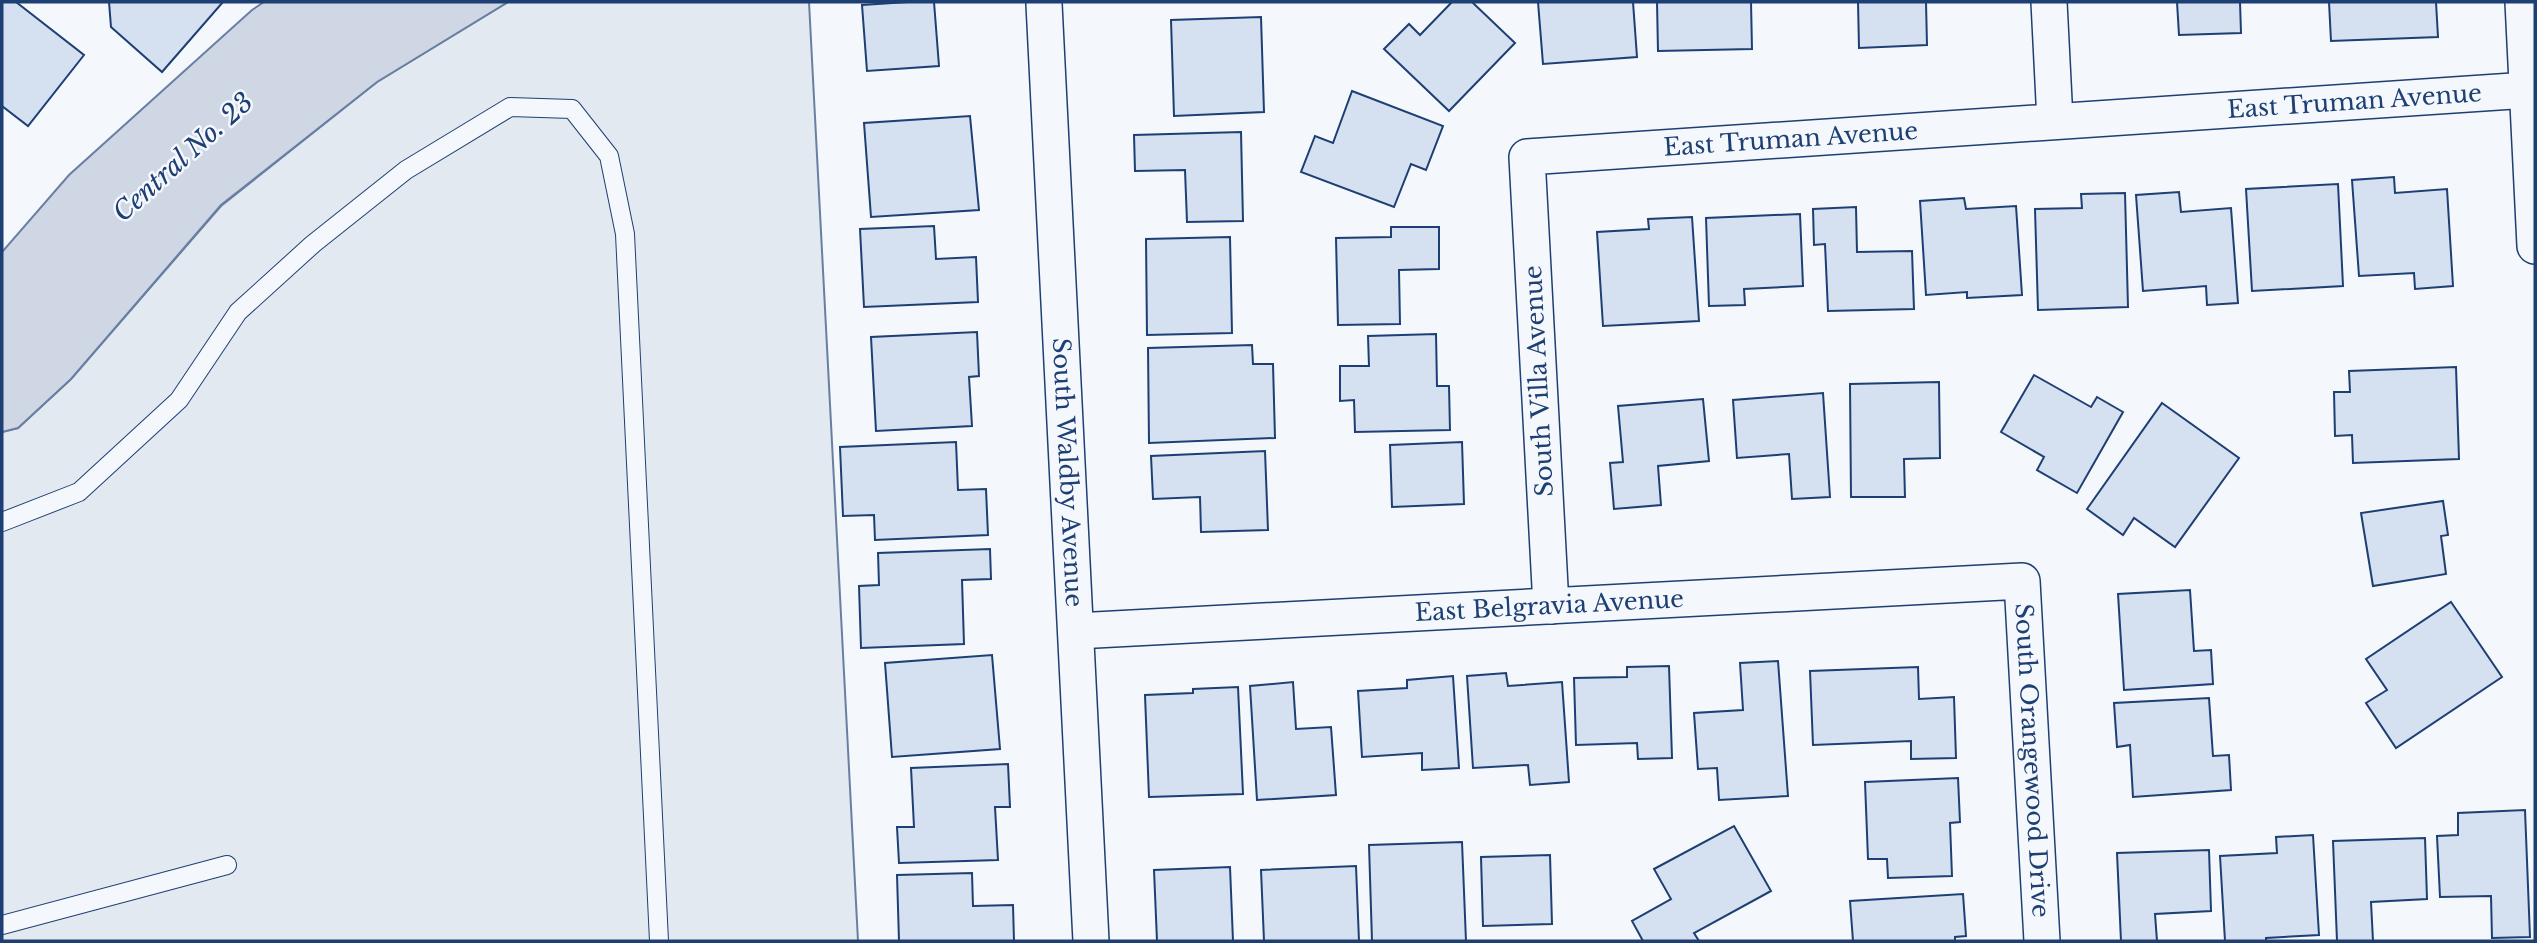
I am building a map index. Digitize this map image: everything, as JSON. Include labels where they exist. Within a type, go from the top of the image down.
[{"type":"street","points":[[2049,2],[2055,121]]},
{"type":"street","points":[[2523,2],[2535,246]]},
{"type":"street","name":"South Waldby Avenue","points":[[1044,4],[1091,941]]},
{"type":"street","name":"East Truman Avenue","points":[[1527,157],[2528,90]]},
{"type":"street","name":"South Villa Avenue","points":[[1527,157],[1551,606]]},
{"type":"street","name":"East Belgravia Avenue","points":[[1076,631],[2022,581]]},
{"type":"street","name":"South Orangewood Drive","points":[[2022,581],[2042,941]]},
{"type":"lane","points":[[2,522],[79,492],[179,400],[238,312],[313,244],[406,170],[510,107],[572,109],[609,156],[625,234],[659,941]]},
{"type":"lane","points":[[2,925],[227,864]]},
{"type":"shaded area","points":[[508,2],[809,2],[858,941],[2,941],[2,432],[18,428],[71,379],[221,206],[377,82]]},
{"type":"water","name":"Central No. 23","points":[[264,2],[508,2],[377,82],[221,205],[71,379],[18,428],[2,432],[2,252],[69,175]]},
{"type":"building","points":[[2,2],[16,2],[84,55],[28,126],[2,106]]},
{"type":"building","points":[[109,2],[223,2],[162,72],[111,27]]},
{"type":"building","points":[[934,2],[939,66],[867,71],[862,5]]},
{"type":"building","points":[[1452,2],[1472,2],[1515,43],[1449,111],[1384,49],[1409,24],[1420,35]]},
{"type":"building","points":[[1538,2],[1633,2],[1637,57],[1543,64]]},
{"type":"building","points":[[1657,2],[1751,2],[1752,49],[1658,51]]},
{"type":"building","points":[[1858,2],[1926,2],[1927,45],[1859,48]]},
{"type":"building","points":[[2177,2],[2240,2],[2241,33],[2179,35]]},
{"type":"building","points":[[2329,2],[2436,2],[2438,37],[2331,41]]},
{"type":"building","points":[[1261,17],[1264,112],[1174,116],[1171,20]]},
{"type":"building","points":[[1352,91],[1443,126],[1426,170],[1411,164],[1394,207],[1301,172],[1315,136],[1333,143]]},
{"type":"building","points":[[970,116],[979,210],[871,217],[864,123]]},
{"type":"building","points":[[1241,132],[1243,221],[1187,222],[1185,170],[1135,171],[1134,135]]},
{"type":"building","points":[[2394,177],[2395,193],[2447,189],[2453,286],[2415,289],[2414,273],[2359,276],[2352,180]]},
{"type":"building","points":[[2338,184],[2343,286],[2252,291],[2246,189]]},
{"type":"building","points":[[2179,192],[2181,212],[2231,208],[2238,303],[2207,305],[2206,286],[2143,291],[2136,195]]},
{"type":"building","points":[[2125,193],[2128,307],[2038,310],[2035,209],[2082,208],[2081,194]]},
{"type":"building","points":[[1964,198],[1966,209],[2016,206],[2022,295],[1967,298],[1967,292],[1926,295],[1920,201]]},
{"type":"building","points":[[1856,207],[1857,252],[1912,251],[1914,309],[1828,311],[1825,244],[1814,245],[1813,209]]},
{"type":"building","points":[[1800,214],[1803,286],[1744,289],[1745,305],[1709,306],[1706,218]]},
{"type":"building","points":[[1692,217],[1699,321],[1603,326],[1597,232],[1649,229],[1648,219]]},
{"type":"building","points":[[934,226],[936,259],[976,257],[978,302],[864,307],[860,229]]},
{"type":"building","points":[[1391,227],[1439,227],[1439,269],[1399,270],[1400,324],[1338,325],[1336,238],[1391,237]]},
{"type":"building","points":[[1230,237],[1232,333],[1147,335],[1146,239]]},
{"type":"building","points":[[977,332],[979,376],[969,377],[972,426],[876,431],[871,337]]},
{"type":"building","points":[[1436,334],[1437,386],[1449,386],[1450,430],[1355,432],[1354,400],[1340,401],[1340,366],[1369,366],[1368,336]]},
{"type":"building","points":[[1252,345],[1253,364],[1273,364],[1275,438],[1149,443],[1148,348]]},
{"type":"building","points":[[2456,367],[2459,459],[2353,463],[2352,435],[2335,436],[2334,392],[2350,392],[2349,371]]},
{"type":"building","points":[[2034,375],[2091,407],[2097,397],[2123,412],[2077,493],[2037,470],[2044,457],[2001,432]]},
{"type":"building","points":[[1939,382],[1940,458],[1904,459],[1905,497],[1851,497],[1850,384]]},
{"type":"building","points":[[1823,393],[1830,497],[1792,499],[1789,454],[1737,458],[1733,400]]},
{"type":"building","points":[[1703,399],[1709,461],[1658,466],[1661,505],[1614,509],[1610,463],[1623,462],[1618,406]]},
{"type":"building","points":[[2162,403],[2239,458],[2175,547],[2134,518],[2123,535],[2087,509]]},
{"type":"building","points":[[956,442],[958,490],[986,489],[988,535],[875,540],[874,515],[843,516],[840,447]]},
{"type":"building","points":[[1462,442],[1464,504],[1392,507],[1390,445]]},
{"type":"building","points":[[1265,451],[1268,530],[1201,532],[1200,497],[1153,499],[1151,456]]},
{"type":"building","points":[[2443,501],[2448,535],[2441,536],[2446,574],[2373,586],[2361,513]]},
{"type":"building","points":[[990,549],[991,579],[962,580],[964,644],[861,648],[859,586],[879,585],[878,553]]},
{"type":"building","points":[[2190,590],[2194,651],[2211,650],[2213,684],[2124,690],[2118,594]]},
{"type":"building","points":[[2451,602],[2502,677],[2396,748],[2366,703],[2387,690],[2366,659]]},
{"type":"building","points":[[992,655],[1000,749],[892,757],[885,663]]},
{"type":"building","points":[[1778,661],[1788,796],[1719,800],[1717,768],[1698,769],[1694,713],[1743,710],[1740,663]]},
{"type":"building","points":[[1669,666],[1672,758],[1638,759],[1637,743],[1576,745],[1574,678],[1627,677],[1627,667]]},
{"type":"building","points":[[1918,667],[1919,699],[1954,697],[1956,758],[1911,759],[1911,741],[1813,745],[1810,671]]},
{"type":"building","points":[[1506,673],[1508,686],[1562,682],[1569,782],[1530,785],[1528,765],[1473,768],[1467,676]]},
{"type":"building","points":[[1453,676],[1459,768],[1422,770],[1422,753],[1362,757],[1358,691],[1407,688],[1407,680]]},
{"type":"building","points":[[1293,682],[1296,729],[1331,727],[1336,795],[1257,800],[1250,686]]},
{"type":"building","points":[[1238,687],[1243,794],[1149,797],[1145,695],[1193,693],[1193,689]]},
{"type":"building","points":[[2209,698],[2213,756],[2229,755],[2231,790],[2133,797],[2130,745],[2117,747],[2114,703]]},
{"type":"building","points":[[1008,764],[1010,807],[995,807],[998,860],[899,863],[897,827],[914,827],[911,768]]},
{"type":"building","points":[[1958,778],[1960,822],[1950,823],[1952,876],[1888,878],[1887,859],[1868,859],[1865,782]]},
{"type":"building","points":[[2525,810],[2530,937],[2492,938],[2491,896],[2440,897],[2437,836],[2458,835],[2458,813]]},
{"type":"building","points":[[1734,826],[1771,891],[1694,933],[1699,941],[1643,941],[1632,921],[1671,899],[1654,869]]},
{"type":"building","points":[[2313,835],[2319,935],[2266,938],[2266,941],[2225,941],[2220,856],[2277,853],[2276,837]]},
{"type":"building","points":[[2425,838],[2427,899],[2371,902],[2373,941],[2337,941],[2333,841]]},
{"type":"building","points":[[1462,842],[1466,941],[1372,941],[1369,845]]},
{"type":"building","points":[[2209,850],[2211,911],[2155,914],[2157,941],[2121,941],[2117,853]]},
{"type":"building","points":[[1550,855],[1552,924],[1483,926],[1481,857]]},
{"type":"building","points":[[1356,866],[1359,941],[1264,941],[1261,870]]},
{"type":"building","points":[[1230,867],[1233,941],[1157,941],[1154,870]]},
{"type":"building","points":[[972,873],[973,906],[1013,905],[1014,941],[899,941],[897,875]]},
{"type":"building","points":[[1963,894],[1966,936],[1955,937],[1955,941],[1853,941],[1850,901]]}]
